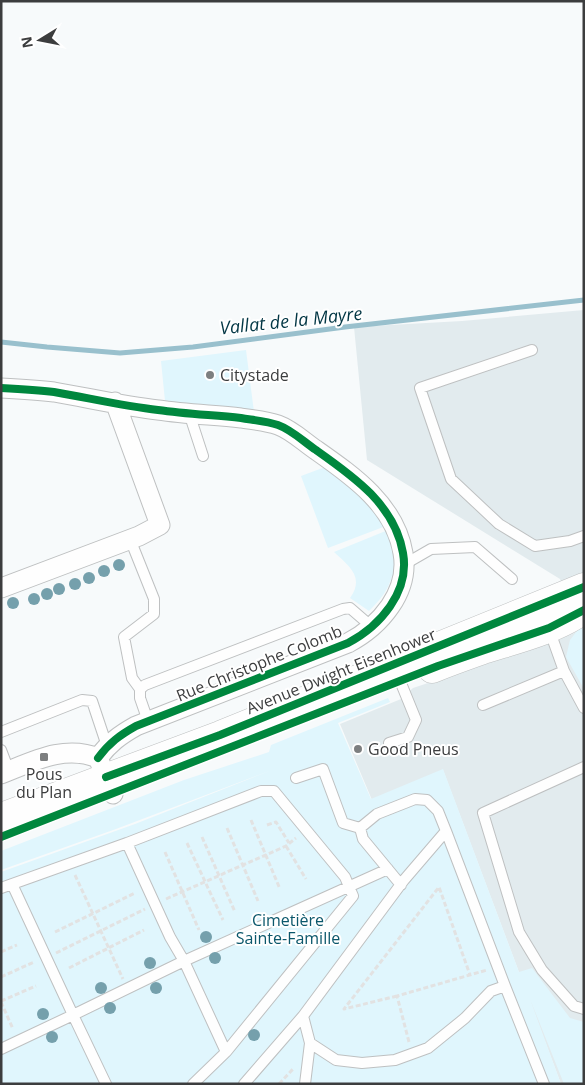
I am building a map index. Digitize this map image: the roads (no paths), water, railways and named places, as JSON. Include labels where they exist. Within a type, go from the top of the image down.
[{"type":"main road","name":"Avenue Dwight Eisenhower","points":[[1,817],[106,769],[397,673],[527,637],[545,617],[584,587]]},
{"type":"main road","name":"Avenue Dwight Eisenhower","points":[[545,617],[584,610]]},
{"type":"main road","name":"Avenue Dwight Eisenhower","points":[[1,837],[106,769]]},
{"type":"street","name":"Rue Christophe Colomb","points":[[1,388],[51,392],[158,410],[260,421],[278,425],[351,475],[378,501],[398,532],[405,564],[404,578],[394,603],[360,637],[348,644],[148,721],[120,735],[106,769]]},
{"type":"street","points":[[1,588],[130,539],[160,525],[115,402]]},
{"type":"street","points":[[5,772],[58,753],[81,753],[106,769]]},
{"type":"lane","points":[[532,350],[420,388],[452,479],[499,524],[535,546],[584,536]]},
{"type":"lane","points":[[189,413],[203,456]]},
{"type":"lane","points":[[130,539],[154,599],[154,614],[124,637],[132,678],[140,689],[140,698],[148,721]]},
{"type":"lane","points":[[405,564],[431,549],[475,547],[512,580]]},
{"type":"lane","points":[[140,689],[145,685],[343,608],[350,608],[372,627]]},
{"type":"lane","points":[[545,617],[564,671],[584,708]]},
{"type":"lane","points":[[483,706],[564,671]]},
{"type":"lane","points":[[389,742],[408,737],[416,720],[397,673]]},
{"type":"lane","points":[[1,732],[82,700],[92,701],[106,769]]},
{"type":"lane","points":[[1,750],[5,772]]},
{"type":"lane","points":[[584,767],[483,813],[519,932],[542,970],[574,1006],[584,1009]]},
{"type":"lane","points":[[296,778],[323,769],[343,823],[360,828]]},
{"type":"lane","points":[[1,888],[127,843],[262,791],[274,791],[345,877],[353,896],[226,1052],[193,1084]]},
{"type":"lane","points":[[360,828],[377,814],[415,799],[427,800],[438,811],[544,1084]]},
{"type":"lane","points":[[360,828],[363,839],[401,885]]},
{"type":"lane","points":[[244,1084],[303,1016],[401,885],[446,831]]},
{"type":"lane","points":[[127,843],[226,1052]]},
{"type":"lane","points":[[1,1049],[184,961],[388,869]]},
{"type":"lane","points":[[12,884],[106,1084]]},
{"type":"lane","points":[[310,1043],[336,1060],[362,1063],[395,1060],[428,1048],[465,1018],[491,991],[505,986]]},
{"type":"lane","points":[[303,1016],[310,1043],[305,1084]]},
{"type":"waterway","name":"Vallat de la Mayre","points":[[1,342],[120,353],[193,347],[345,327],[584,300]]},
{"type":"place","name":"Citystade","points":[[210,375]]},
{"type":"place","name":"Good Pneus","points":[[358,749]]},
{"type":"place","name":"Pous du Plan","points":[[44,757]]},
{"type":"park label","name":"Cimetière Sainte-Famille","points":[[288,929]]}]
